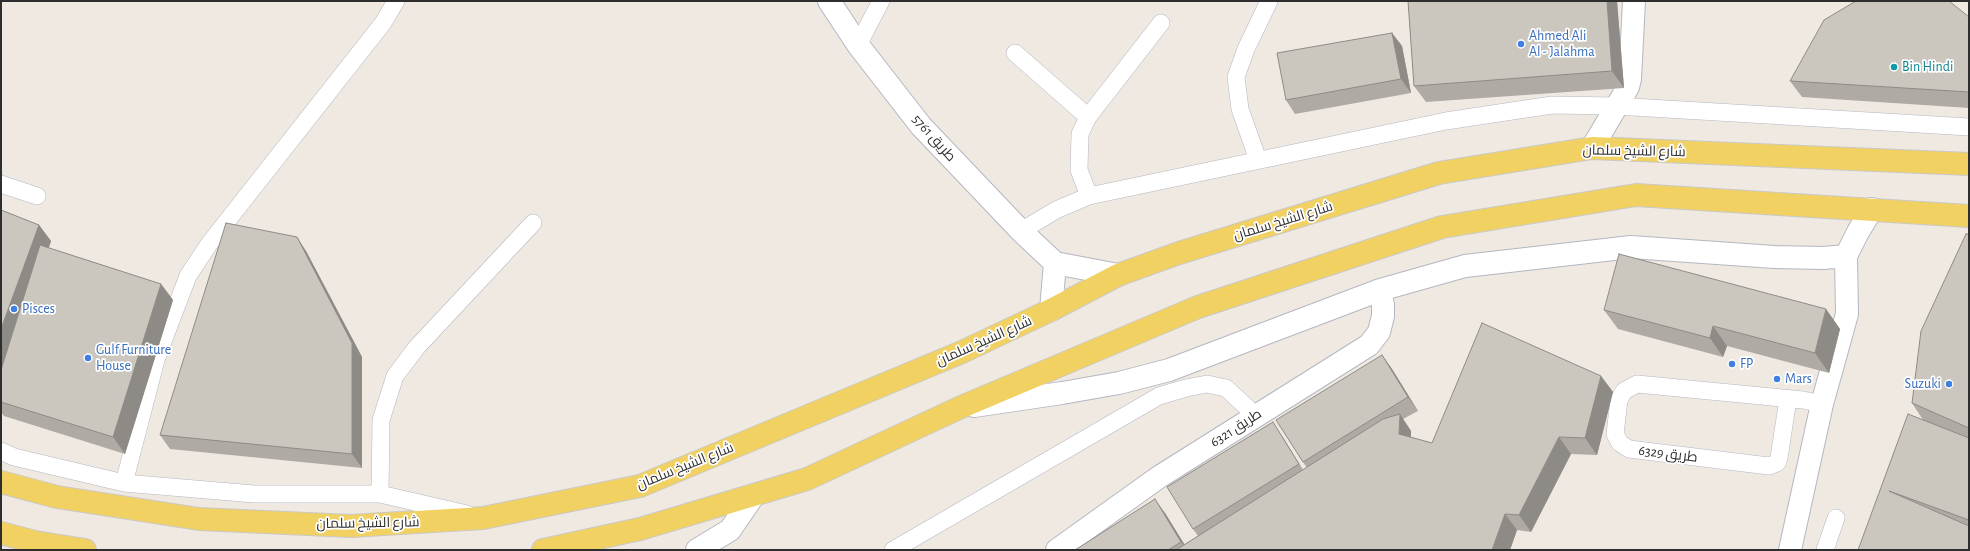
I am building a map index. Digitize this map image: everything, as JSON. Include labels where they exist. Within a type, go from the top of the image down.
[{"type":"main road","name":"شارع الشيخ سلمان","points":[[1,482],[57,497],[199,519],[351,526],[483,518],[640,486],[962,352],[1051,310],[1118,275],[1179,253],[1439,173],[1592,148],[1969,164]]},
{"type":"main road","points":[[543,550],[640,529],[807,479],[959,408],[1198,307],[1442,227],[1636,195],[1872,208],[1969,216]]},
{"type":"main road","points":[[1,533],[35,542],[85,550]]},
{"type":"street","name":"طريق 5761","points":[[829,1],[858,46],[921,126],[1021,231],[1055,263]]},
{"type":"street","points":[[1592,148],[1628,87],[1630,78],[1634,1]]},
{"type":"street","points":[[1790,550],[1822,404],[1847,314],[1846,256],[1872,208]]},
{"type":"street","points":[[959,408],[1119,383],[1169,370],[1380,290],[1465,266],[1631,247],[1774,257],[1823,258],[1846,256]]},
{"type":"street","points":[[1051,310],[1055,263],[1118,275]]},
{"type":"street","name":"طريق 6321","points":[[1058,550],[1159,477],[1255,415],[1369,345],[1379,332],[1383,316],[1384,305],[1380,290]]},
{"type":"street","points":[[697,550],[730,530],[754,495]]},
{"type":"lane","points":[[124,484],[156,360],[188,276],[209,244],[382,23],[396,1]]},
{"type":"lane","points":[[858,46],[881,1]]},
{"type":"lane","points":[[1258,160],[1240,109],[1236,77],[1246,49],[1269,1]]},
{"type":"lane","points":[[1089,196],[1079,170],[1080,134],[1088,117],[1161,23]]},
{"type":"lane","points":[[1015,53],[1088,117]]},
{"type":"lane","points":[[1021,231],[1056,210],[1089,196],[1446,121],[1552,105],[1616,106],[1969,127]]},
{"type":"lane","points":[[1,184],[37,196]]},
{"type":"lane","points":[[380,494],[381,420],[395,376],[417,347],[533,223]]},
{"type":"lane","points":[[893,550],[1159,396],[1186,388],[1207,384],[1226,388],[1255,415]]},
{"type":"lane","name":"طريق 6329","points":[[1788,399],[1779,458],[1776,463],[1769,466],[1629,449],[1620,443],[1615,434],[1619,400],[1624,391],[1637,384],[1788,399],[1822,404]]},
{"type":"lane","points":[[1,451],[28,461],[124,484],[254,494],[380,494],[483,518]]},
{"type":"lane","points":[[1825,550],[1836,518]]},
{"type":"building","name":"Ahmed Ali Al - Jalahma","points":[[1408,1],[1607,1],[1612,71],[1414,86]]},
{"type":"building","name":"Bin Hindi","points":[[1856,1],[1949,1],[1969,17],[1969,92],[1790,81],[1824,20]]},
{"type":"building","points":[[1392,33],[1401,79],[1286,100],[1277,53]]},
{"type":"building","points":[[1,210],[39,225],[1,329]]},
{"type":"building","points":[[226,223],[297,237],[352,343],[352,454],[160,435]]},
{"type":"building","name":"Suzuki","points":[[1966,234],[1969,234],[1969,428],[1912,403],[1921,331]]},
{"type":"building","name":"Gulf Furniture House","points":[[40,245],[161,284],[113,437],[1,402],[1,370]]},
{"type":"building","points":[[1619,254],[1826,309],[1815,353],[1713,326],[1710,338],[1604,310]]},
{"type":"building","points":[[1482,323],[1601,376],[1585,438],[1559,437],[1519,515],[1505,514],[1492,550],[1176,550],[1383,419],[1400,414],[1399,434],[1432,443]]},
{"type":"building","points":[[1382,355],[1408,397],[1303,462],[1276,420]]},
{"type":"building","points":[[1908,414],[1969,438],[1969,520],[1889,491],[1969,526],[1969,550],[1858,550]]},
{"type":"building","points":[[1273,422],[1299,464],[1193,529],[1167,487]]},
{"type":"building","points":[[1155,499],[1181,542],[1168,550],[1075,550]]},
{"type":"place","name":"Ahmed Ali Al - Jalahma","points":[[1521,44]]},
{"type":"place","name":"Bin Hindi","points":[[1894,67]]},
{"type":"place","name":"Pisces","points":[[14,309]]},
{"type":"place","name":"Gulf Furniture House","points":[[88,358]]},
{"type":"place","name":"FP","points":[[1732,364]]},
{"type":"place","name":"Mars","points":[[1777,379]]},
{"type":"place","name":"Suzuki","points":[[1949,384]]}]
